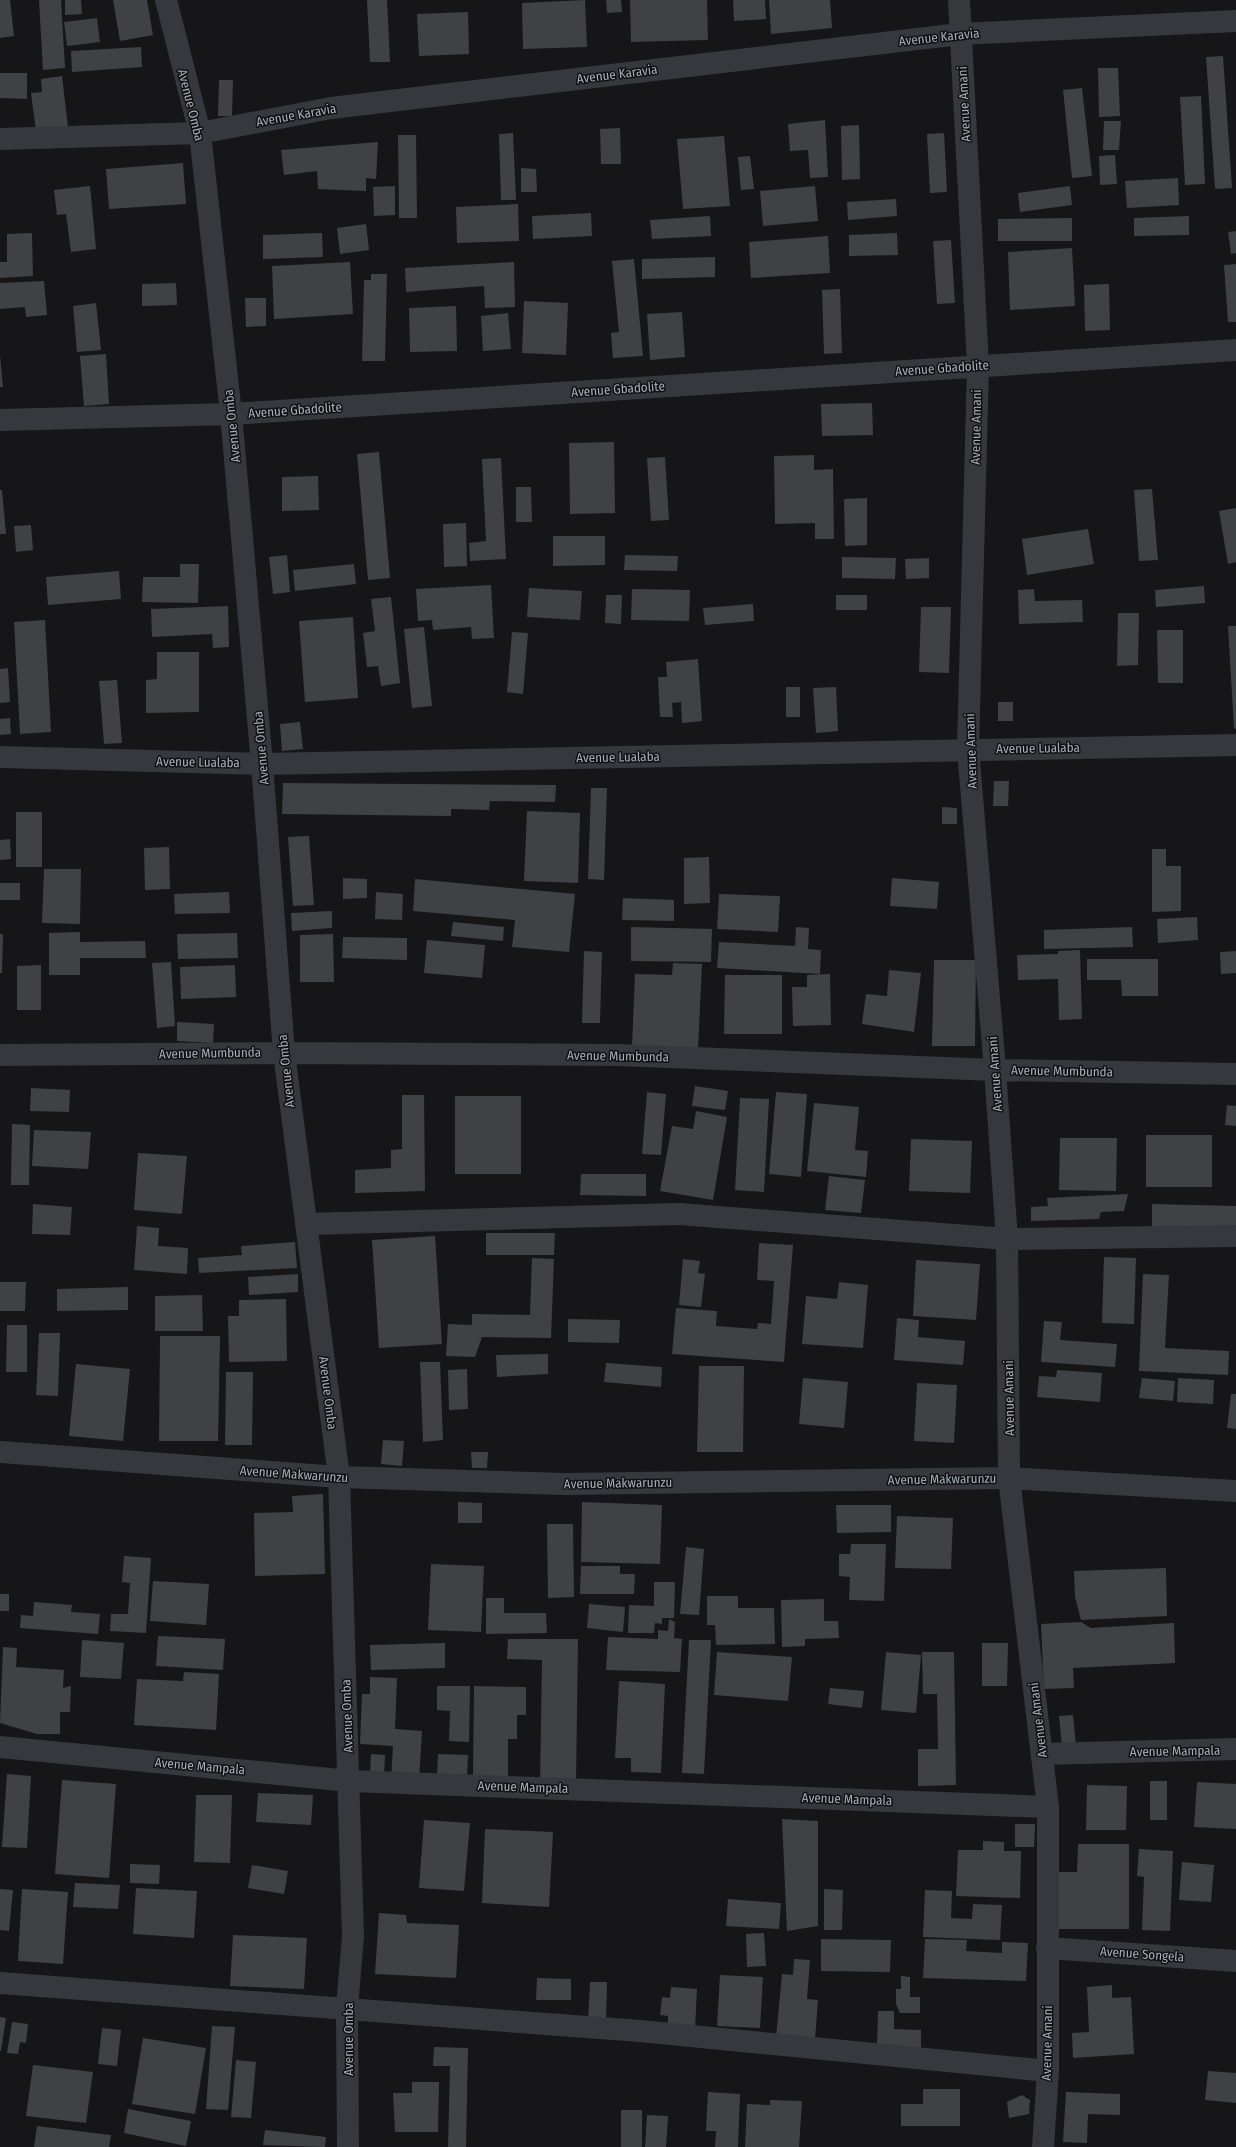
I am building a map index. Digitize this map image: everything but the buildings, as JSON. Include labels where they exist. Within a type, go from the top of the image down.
[{"type":"street","name":"Avenue Omba","points":[[166,0],[200,133],[231,414],[262,764],[284,1053],[339,1478],[350,1781],[353,1936],[347,2008],[348,2147]]},
{"type":"street","name":"Avenue Amani","points":[[959,0],[978,366],[968,749],[996,1070],[1007,1239],[1009,1478],[1048,1807],[1048,2071],[1043,2147]]},
{"type":"street","name":"Avenue Karavia","points":[[0,139],[200,133],[331,108],[960,34],[1236,21]]},
{"type":"street","name":"Avenue Gbadolite","points":[[0,420],[231,414],[1236,350]]},
{"type":"street","name":"Avenue Lualaba","points":[[0,757],[262,764],[968,749],[1236,745]]},
{"type":"street","name":"Avenue Mumbunda","points":[[0,1055],[284,1053],[618,1055],[996,1070],[1236,1074]]},
{"type":"street","points":[[306,1224],[680,1214],[1007,1239],[1236,1236]]},
{"type":"street","name":"Avenue Makwarunzu","points":[[0,1452],[339,1478],[564,1484],[1009,1478],[1236,1490]]},
{"type":"street","name":"Avenue Mampala","points":[[0,1747],[350,1781],[1048,1807]]},
{"type":"street","name":"Avenue Mampala","points":[[1042,1754],[1236,1749]]},
{"type":"street","name":"Avenue Songela","points":[[1047,1948],[1236,1961]]},
{"type":"street","points":[[0,1983],[640,2031],[1048,2071]]}]
